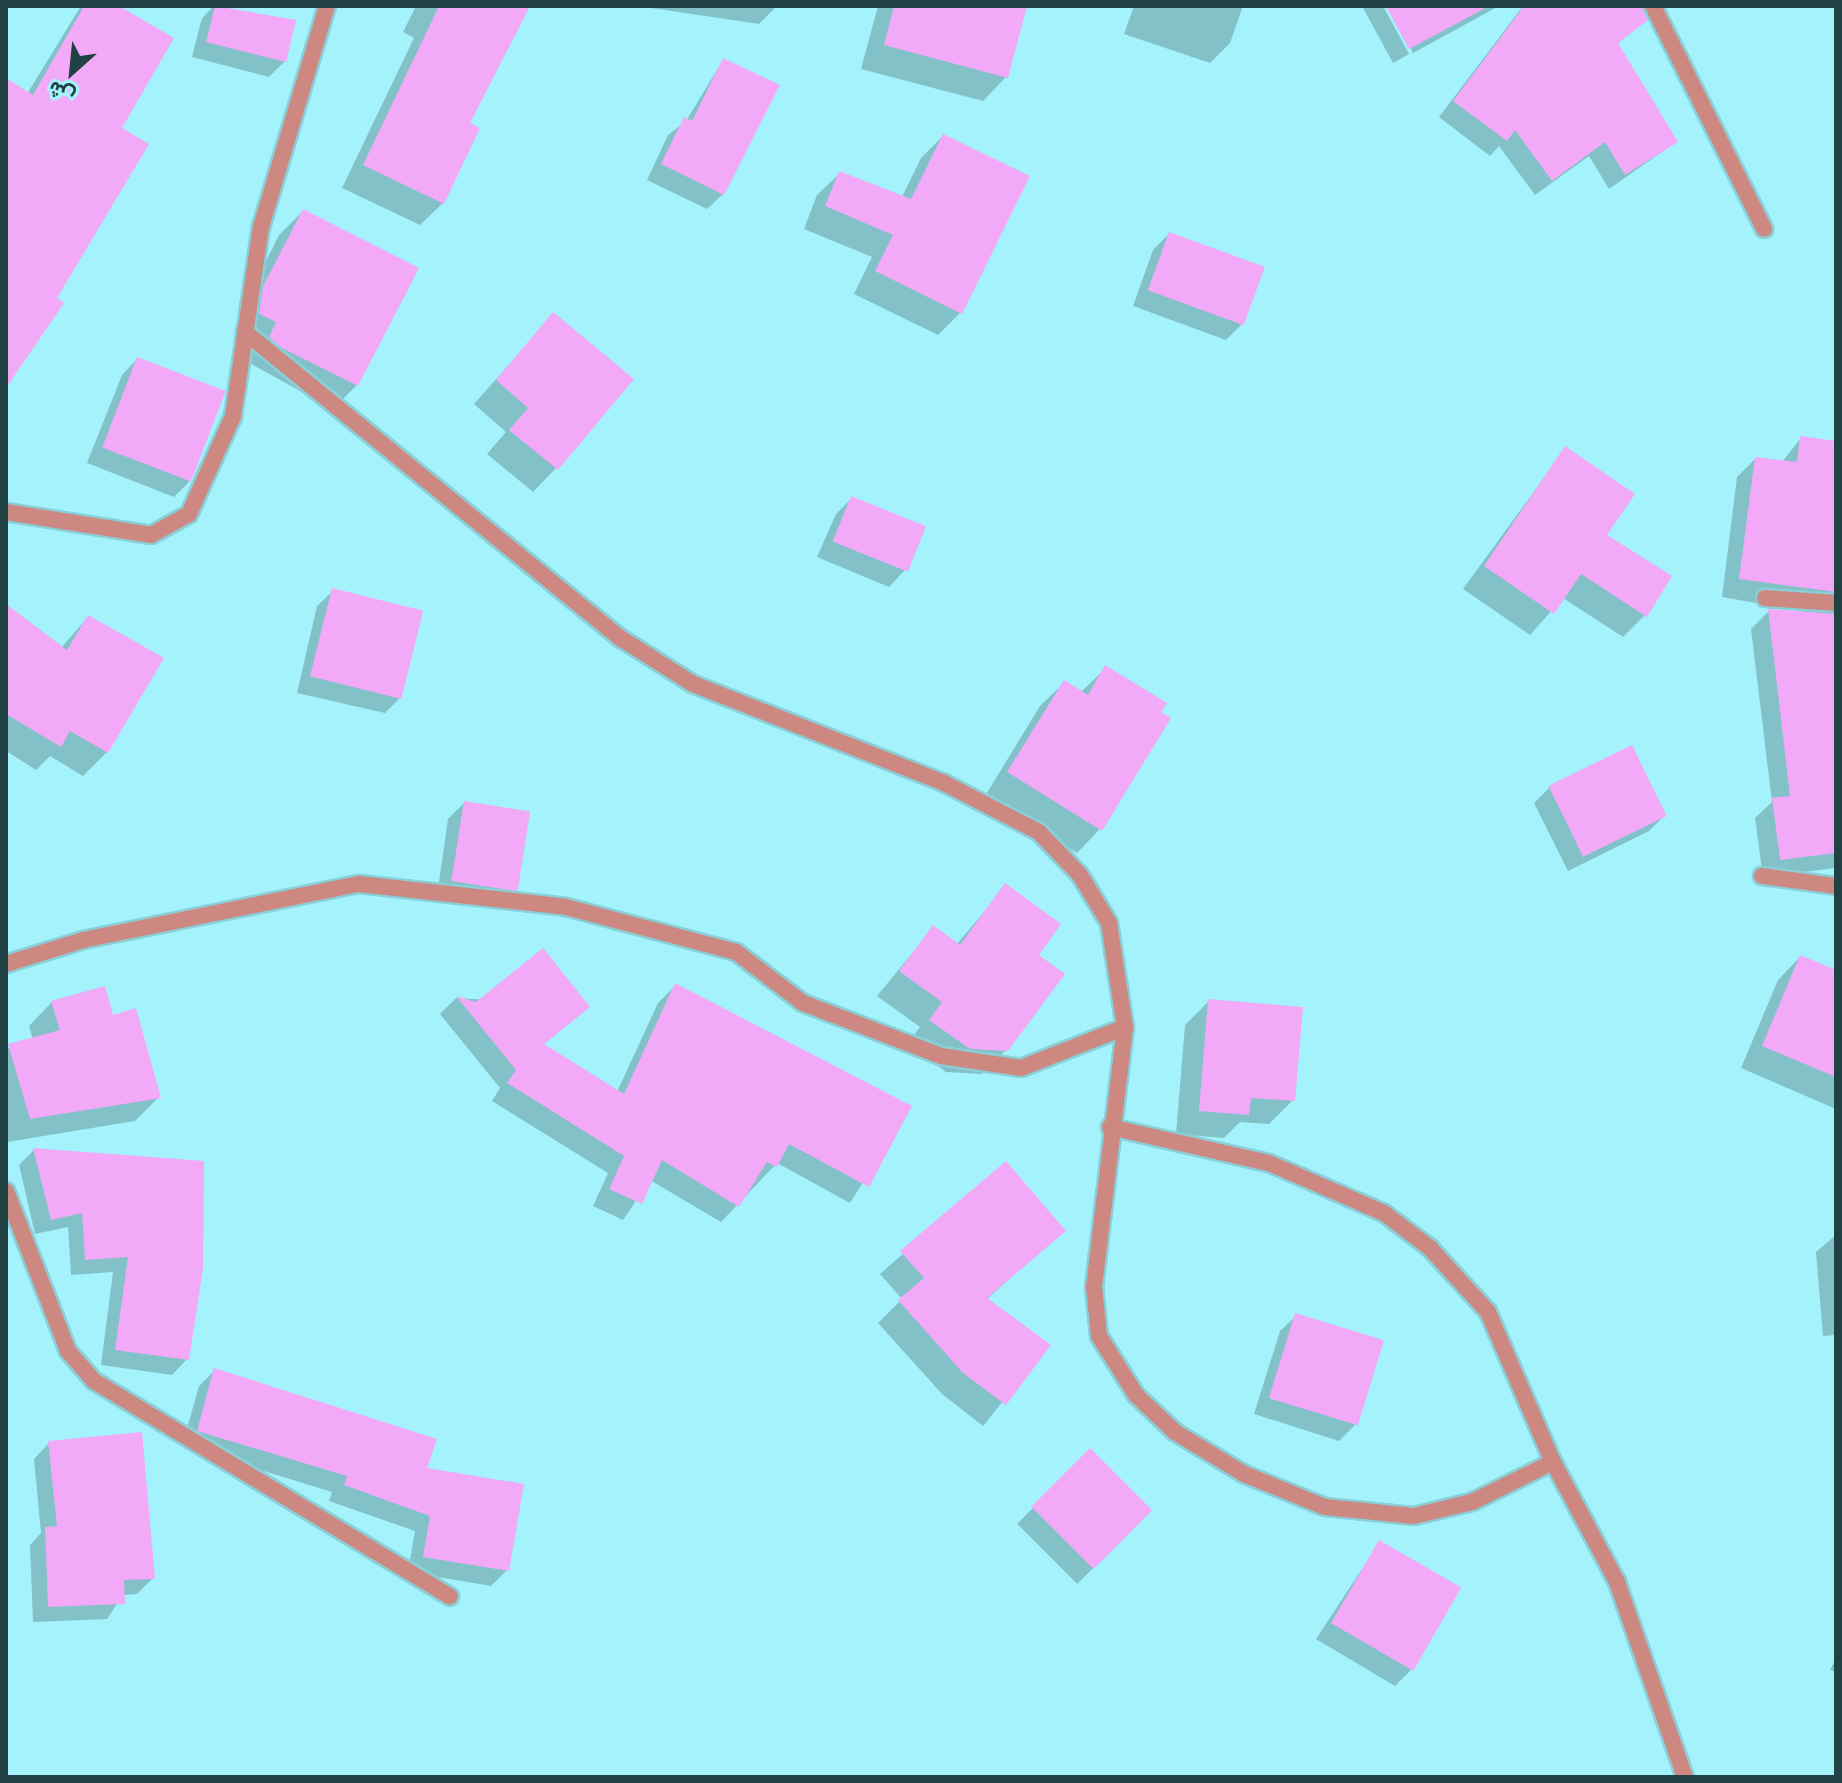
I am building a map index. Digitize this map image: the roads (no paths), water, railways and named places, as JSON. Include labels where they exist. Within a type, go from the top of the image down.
[{"type":"street","points":[[6,512],[151,535],[172,528],[210,477],[233,416],[261,227],[327,6]]},
{"type":"street","points":[[1653,6],[1764,229]]},
{"type":"street","points":[[245,332],[622,639],[693,684],[944,783],[1039,832],[1080,875],[1109,923],[1125,1027],[1110,1127],[1094,1287],[1099,1336],[1136,1395],[1175,1432],[1244,1474],[1325,1507],[1414,1516],[1472,1502],[1553,1462]]},
{"type":"street","points":[[1765,598],[1836,603]]},
{"type":"street","points":[[1762,876],[1836,886]]},
{"type":"street","points":[[6,964],[83,940],[359,884],[566,907],[736,952],[803,1003],[941,1056],[1021,1068],[1125,1027]]},
{"type":"street","points":[[1110,1127],[1269,1163],[1384,1213],[1430,1248],[1488,1312],[1553,1462],[1617,1582],[1685,1777]]},
{"type":"street","points":[[6,1191],[68,1351],[94,1381],[450,1597]]}]
